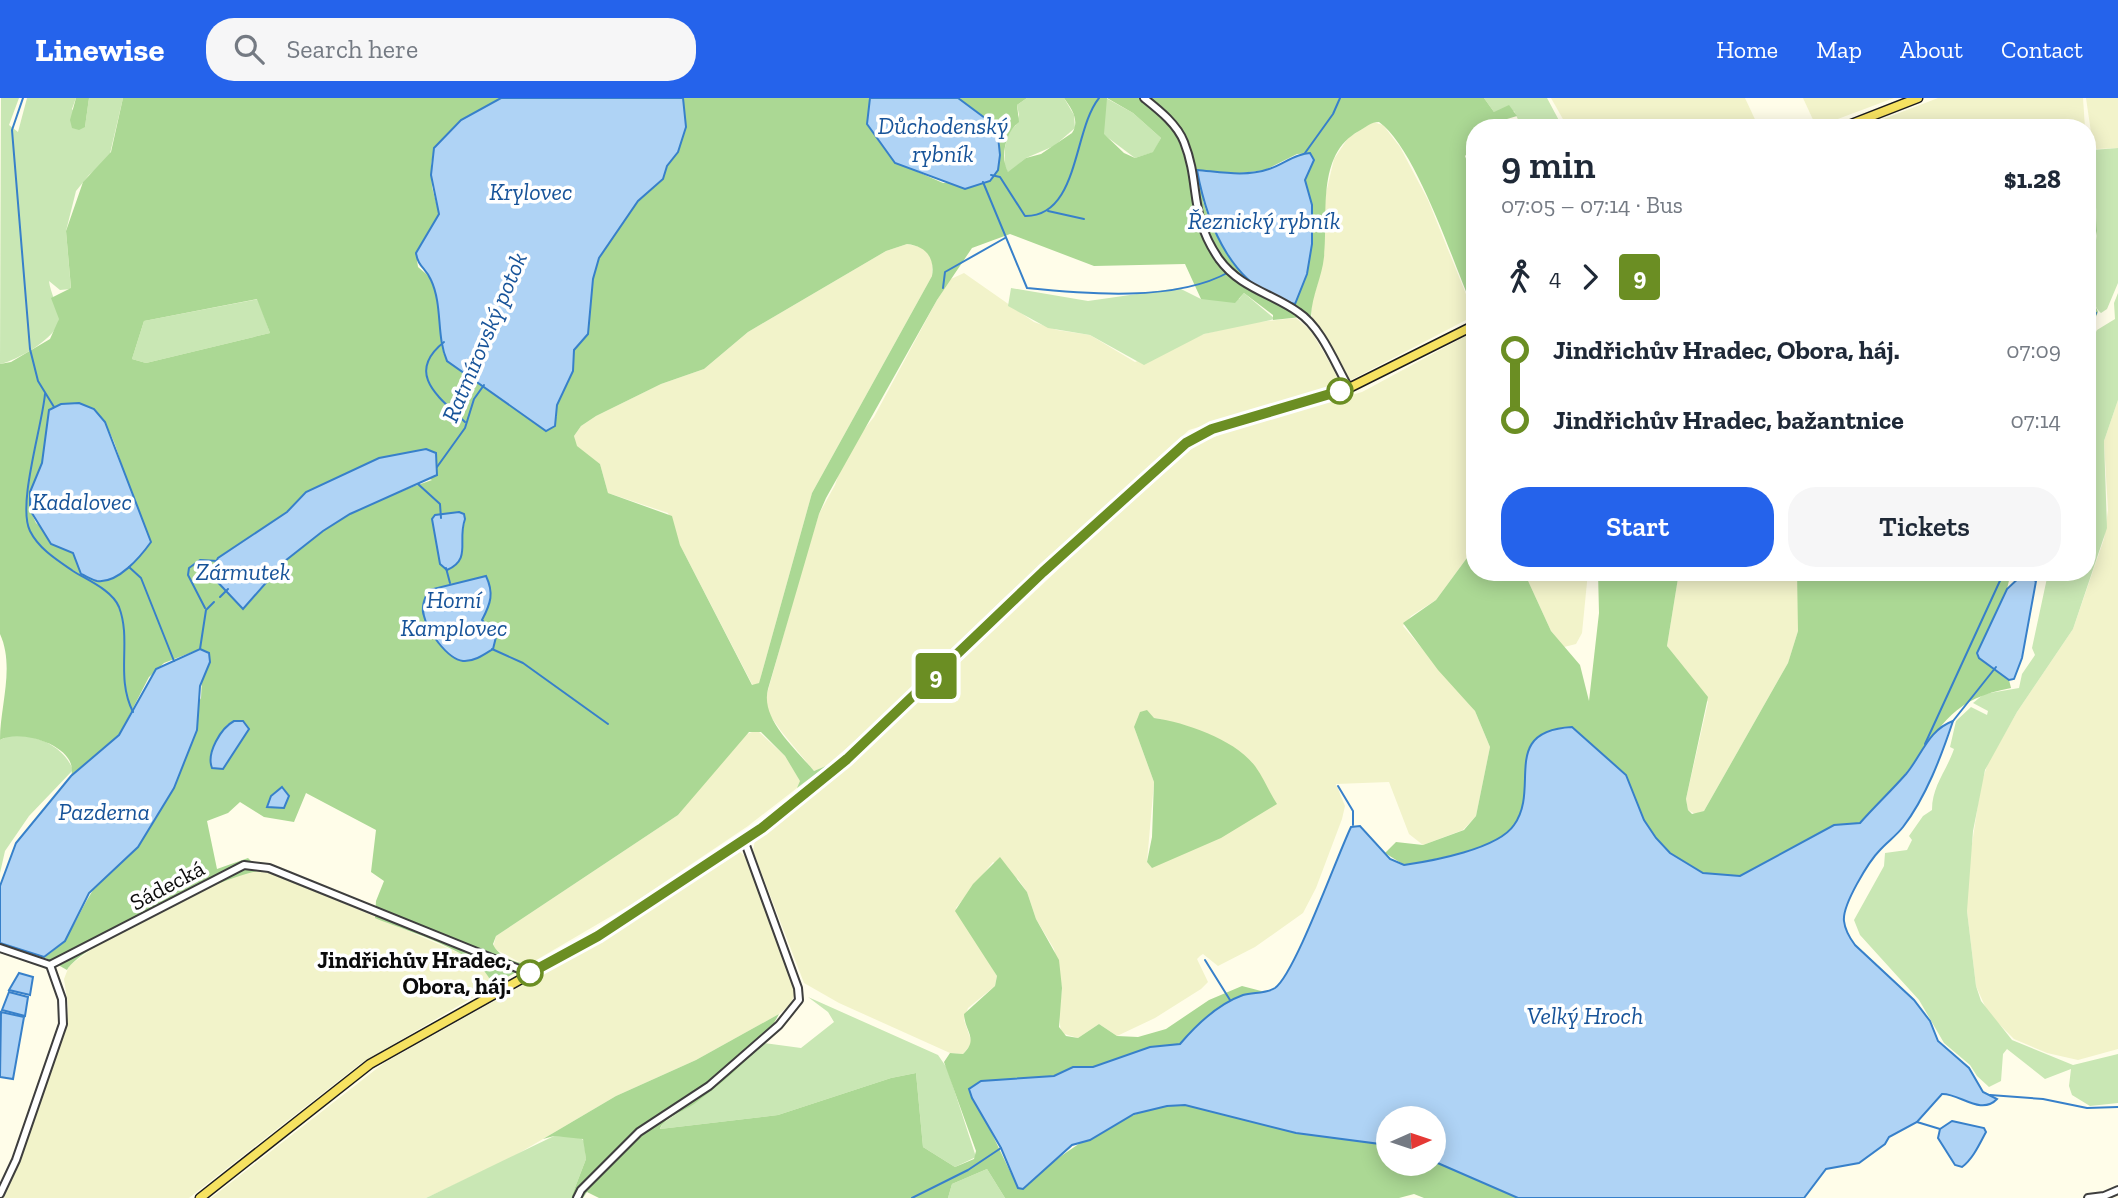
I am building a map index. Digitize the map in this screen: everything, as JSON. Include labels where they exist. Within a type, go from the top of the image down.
[{"type":"main road","points":[[1864,119],[1917,98]]},
{"type":"main road","points":[[200,1198],[370,1064],[598,936],[744,840],[847,759],[1043,572],[1186,443],[1212,429],[1349,388],[1466,330]]},
{"type":"street","points":[[1144,98],[1178,131],[1188,155],[1202,229],[1218,258],[1234,278],[1300,313],[1318,334],[1349,388]]},
{"type":"street","points":[[577,1198],[581,1190],[639,1132],[709,1086],[779,1024],[799,1000],[798,988],[744,840]]},
{"type":"street","name":"Sádecká","points":[[50,965],[244,864],[269,868],[529,973]]},
{"type":"street","points":[[0,948],[50,965],[62,999],[63,1024],[16,1160],[0,1194]]},
{"type":"street","points":[[2088,1198],[2104,1196],[2118,1190]]},
{"type":"green space","points":[[1,98],[19,98],[9,125],[18,132],[27,98],[76,98],[72,109],[85,127],[89,98],[123,98],[109,158],[89,175],[76,191],[66,231],[71,289],[60,290],[49,281],[59,316],[57,326],[36,347],[0,364]]},
{"type":"green space","points":[[76,98],[89,98],[85,127],[79,130],[72,128],[70,120]]},
{"type":"green space","points":[[123,98],[501,98],[461,120],[434,148],[431,165],[432,187],[439,214],[416,253],[418,267],[431,278],[440,307],[443,352],[447,361],[483,386],[557,417],[557,405],[573,371],[574,350],[588,334],[593,279],[599,258],[638,201],[663,179],[667,166],[678,152],[686,127],[683,98],[870,98],[868,114],[918,172],[943,183],[990,181],[998,170],[1000,137],[979,113],[958,98],[1027,98],[1017,105],[1019,122],[1010,132],[1005,145],[1004,160],[1008,172],[1026,158],[1041,154],[1072,133],[1075,120],[1064,98],[1107,98],[1484,98],[1494,112],[1509,105],[1517,116],[1507,119],[1466,119],[1466,291],[1419,179],[1393,135],[1379,122],[1369,125],[1345,142],[1330,171],[1324,257],[1311,316],[1273,320],[1273,315],[1244,293],[1235,303],[1201,299],[1185,264],[1094,266],[1010,234],[972,248],[937,300],[826,498],[768,689],[769,711],[781,733],[814,771],[826,766],[797,788],[800,781],[785,756],[761,732],[749,732],[678,815],[496,936],[493,944],[499,953],[516,962],[533,962],[492,986],[487,974],[461,954],[375,918],[376,901],[384,881],[371,872],[376,830],[306,793],[294,822],[264,817],[240,802],[228,813],[207,821],[217,869],[248,858],[261,871],[220,883],[158,911],[99,944],[78,958],[67,970],[44,957],[62,942],[101,880],[201,698],[202,678],[210,662],[200,649],[164,663],[149,677],[119,735],[71,776],[67,756],[47,743],[21,736],[0,740],[7,673],[0,634],[0,364],[11,362],[50,339],[59,319],[51,298],[71,288],[66,231],[83,182],[111,152]],"holes":[[[1107,98],[1133,113],[1161,138],[1153,152],[1135,158],[1124,153],[1104,134]],[[1310,153],[1314,160],[1305,180],[1312,244],[1307,274],[1295,304],[1235,265],[1212,228],[1203,201],[1232,174],[1265,170],[1297,154]],[[907,244],[919,247],[930,258],[932,276],[812,493],[759,683],[752,685],[680,545],[672,516],[608,493],[600,464],[577,446],[574,436],[581,426],[596,416],[661,384],[704,369],[748,332],[886,251]],[[257,299],[270,333],[146,363],[132,359],[144,321]],[[79,403],[90,408],[110,433],[125,476],[81,574],[73,553],[36,523],[30,510],[29,499],[42,463],[48,421]],[[379,458],[432,480],[354,512],[318,534],[286,560],[243,609],[210,575],[218,558],[287,512],[306,492]],[[435,515],[465,519],[461,542],[440,564],[433,527]],[[234,721],[249,729],[240,741],[220,737],[227,725]]]},
{"type":"green space","points":[[1027,98],[1064,98],[1074,115],[1075,128],[1054,146],[1026,158],[1008,173],[1005,166],[1005,147],[1009,131],[1016,125],[1019,115],[1017,105]]},
{"type":"green space","points":[[1106,98],[1133,113],[1161,138],[1154,152],[1135,158],[1103,134]]},
{"type":"green space","points":[[1484,98],[1547,98],[1558,119],[1518,119],[1514,111],[1494,112]]},
{"type":"green space","points":[[1551,98],[1745,98],[1755,119],[1563,119]]},
{"type":"green space","points":[[1803,98],[1894,98],[1838,119],[1813,119]]},
{"type":"green space","points":[[1938,98],[2083,98],[2084,119],[1883,119]]},
{"type":"green space","points":[[2086,98],[2118,98],[2118,148],[2096,148],[2096,119],[2089,119]]},
{"type":"green space","points":[[1373,122],[1383,125],[1400,147],[1428,200],[1466,294],[1466,320],[1351,380],[1345,377],[1312,321],[1311,306],[1318,282],[1326,193],[1334,159],[1348,138]]},
{"type":"green space","points":[[2118,148],[2118,283],[2107,309],[2101,313],[2096,307],[2096,150]]},
{"type":"green space","points":[[907,244],[921,247],[927,252],[932,260],[932,276],[812,493],[759,683],[753,686],[680,545],[668,513],[608,493],[600,464],[576,446],[574,436],[581,426],[596,416],[661,384],[704,369],[748,332],[886,251]]},
{"type":"green space","points":[[964,273],[1034,322],[1057,330],[1090,335],[1135,362],[1204,334],[1248,323],[1296,318],[1311,331],[1337,375],[1339,384],[1189,430],[1005,597],[873,725],[826,766],[814,771],[767,711],[765,701],[804,562],[819,514],[858,437],[874,417],[937,300],[951,279]]},
{"type":"green space","points":[[1011,288],[1088,301],[1179,288],[1201,299],[1239,299],[1244,293],[1275,319],[1204,334],[1144,365],[1090,335],[1048,328],[1008,306]]},
{"type":"green space","points":[[2118,293],[2118,400],[2104,441],[2107,528],[2096,561],[2096,332],[2115,319],[2114,303]]},
{"type":"green space","points":[[258,299],[270,333],[146,363],[132,359],[144,321]]},
{"type":"green space","points":[[1466,336],[1466,559],[1436,600],[1411,616],[1403,626],[1475,711],[1490,747],[1476,816],[1463,830],[1423,845],[1409,834],[1389,782],[1336,784],[1345,806],[1342,819],[1316,888],[1303,913],[1255,947],[1218,966],[1203,954],[1197,959],[1208,982],[1201,989],[1155,1018],[1117,1036],[1099,1024],[1078,1038],[1061,1033],[1059,1016],[1062,988],[1054,949],[1036,919],[1027,892],[1018,879],[993,862],[956,908],[997,976],[995,986],[968,1008],[964,1020],[972,1043],[963,1054],[950,1053],[839,1003],[804,983],[753,851],[755,840],[873,744],[1098,532],[1196,445],[1226,432],[1362,392]],"holes":[[[1154,718],[1161,719],[1268,790],[1276,804],[1152,867],[1147,862],[1154,782],[1134,727]]]},
{"type":"green space","points":[[2118,400],[2118,1049],[2078,1060],[2047,1053],[2014,1039],[1988,1013],[1976,986],[1967,911],[1967,877],[1981,784],[1988,763],[2017,712],[2073,629],[2090,581],[2096,581],[2096,562],[2104,539],[2108,510],[2104,441]]},
{"type":"green space","points":[[1466,559],[1466,581],[1528,581],[1551,631],[1580,665],[1589,701],[1599,613],[1598,581],[1678,581],[1667,646],[1708,697],[1686,799],[1688,810],[1692,814],[1704,811],[1788,663],[1798,631],[1797,581],[2009,581],[1977,653],[1979,658],[2009,680],[2011,688],[1974,699],[1961,707],[1940,728],[1897,784],[1860,823],[1834,825],[1740,876],[1703,873],[1670,853],[1644,820],[1626,775],[1573,728],[1550,731],[1536,739],[1529,750],[1526,763],[1522,810],[1515,825],[1506,833],[1480,847],[1404,865],[1385,853],[1396,842],[1423,845],[1464,830],[1476,816],[1490,747],[1475,711],[1438,670],[1403,623],[1436,600]]},
{"type":"green space","points":[[1528,581],[1587,581],[1582,633],[1576,644],[1564,647],[1551,631]]},
{"type":"green space","points":[[1678,581],[1798,581],[1798,631],[1788,663],[1704,811],[1695,814],[1688,810],[1686,799],[1708,702],[1667,646]]},
{"type":"green space","points":[[2046,581],[2089,581],[2073,629],[2017,712],[1985,770],[1973,831],[1967,911],[1976,986],[1981,1001],[2012,1040],[2073,1065],[2118,1054],[2118,1103],[2090,1106],[2072,1095],[2069,1086],[2071,1069],[2045,1079],[2007,1049],[2003,1054],[2001,1081],[1989,1087],[1970,1065],[1944,1043],[1919,1000],[1860,935],[1854,920],[1884,866],[1885,853],[1907,850],[1912,840],[1909,836],[1923,816],[1932,810],[1937,786],[1954,749],[1950,747],[1956,721],[1971,707],[1987,715],[1988,711],[1973,703],[1984,694],[2019,688],[2022,674],[2035,655],[2032,648]]},
{"type":"green space","points":[[1147,710],[1154,718],[1195,728],[1235,748],[1255,766],[1277,804],[1221,838],[1152,868],[1147,862],[1152,837],[1154,782],[1134,727],[1140,712]]},
{"type":"green space","points":[[757,730],[785,756],[801,782],[797,788],[748,826],[632,904],[533,962],[523,964],[493,948],[496,936],[678,815],[742,736]]},
{"type":"green space","points":[[11,735],[48,743],[63,754],[73,770],[29,816],[5,851],[0,873],[0,740]]},
{"type":"green space","points":[[740,852],[748,859],[793,983],[795,993],[790,1005],[779,1014],[696,1060],[616,1096],[509,1159],[426,1198],[211,1198],[384,1063],[601,941]]},
{"type":"green space","points":[[1000,857],[1027,892],[1036,919],[1059,960],[1062,988],[1059,1027],[1066,1036],[1078,1038],[1099,1024],[1117,1036],[1138,1037],[1166,1029],[1209,1000],[1242,986],[1265,992],[1241,998],[1218,1010],[1180,1044],[1150,1047],[1093,1067],[1073,1067],[1054,1076],[981,1081],[970,1088],[1018,1188],[1075,1146],[1117,1122],[1161,1107],[1185,1105],[1296,1133],[1376,1143],[1376,1176],[1446,1176],[1446,1167],[1518,1198],[1424,1198],[1414,1194],[1399,1198],[1005,1198],[987,1169],[952,1184],[948,1198],[599,1198],[587,1192],[583,1198],[571,1198],[586,1159],[583,1139],[554,1136],[543,1139],[616,1096],[696,1060],[779,1014],[762,1041],[742,1064],[694,1104],[665,1121],[660,1129],[778,1115],[891,1078],[916,1073],[923,1147],[955,1167],[974,1159],[976,1151],[944,1062],[950,1053],[963,1054],[968,1049],[971,1039],[964,1014],[995,986],[997,976],[955,911],[973,884]]},
{"type":"green space","points":[[252,871],[273,873],[464,955],[479,964],[490,978],[492,986],[360,1064],[189,1198],[4,1198],[67,1024],[68,1005],[64,979],[69,966],[105,939],[218,882]]},
{"type":"green space","points":[[808,997],[938,1055],[947,1068],[976,1157],[955,1167],[923,1147],[916,1073],[891,1078],[778,1115],[660,1129],[663,1123],[717,1086],[764,1043],[801,1048],[834,1022],[828,1012]]},
{"type":"green space","points":[[554,1136],[580,1137],[584,1141],[586,1159],[571,1198],[426,1198]]},
{"type":"green space","points":[[987,1169],[1005,1198],[948,1198],[952,1184]]},
{"type":"water","name":"Krylovec","points":[[501,98],[683,98],[686,127],[678,152],[667,166],[663,179],[638,201],[599,258],[593,279],[588,334],[574,350],[573,371],[557,405],[555,426],[546,431],[447,361],[435,290],[416,253],[439,214],[431,175],[434,148],[461,120]]},
{"type":"water","name":"Důchodenský rybník","points":[[870,98],[958,98],[997,127],[1000,155],[998,170],[990,181],[965,189],[895,163],[867,124]]},
{"type":"water","name":"Řeznický rybník","points":[[1310,153],[1314,160],[1305,180],[1312,205],[1312,244],[1307,274],[1295,304],[1273,297],[1255,285],[1226,253],[1208,212],[1197,170],[1251,173]]},
{"type":"water","name":"Kadalovec","points":[[79,403],[94,409],[105,422],[151,542],[121,574],[105,581],[81,574],[73,553],[51,544],[30,510],[30,492],[42,463],[49,410],[61,404]]},
{"type":"water","name":"Zármutek","points":[[426,449],[436,453],[437,475],[350,514],[323,531],[285,561],[243,609],[210,574],[218,558],[287,512],[306,492],[379,458]]},
{"type":"water","points":[[459,512],[464,514],[465,519],[462,555],[455,566],[447,570],[440,564],[432,519],[435,515]]},
{"type":"water","name":"Horní Kamplovec","points":[[486,576],[490,598],[482,620],[496,637],[493,649],[475,659],[463,661],[444,650],[433,636],[424,616],[424,603],[429,590]]},
{"type":"water","points":[[2016,581],[2036,581],[2022,658],[2014,679],[2009,680],[1979,658],[1977,653],[2007,589]]},
{"type":"water","name":"Pazderna","points":[[200,649],[209,653],[210,662],[200,686],[197,730],[174,788],[138,847],[89,893],[65,941],[44,957],[0,943],[0,886],[16,843],[71,776],[119,735],[156,669]]},
{"type":"water","points":[[234,721],[243,721],[249,729],[223,769],[212,768],[213,748],[224,729]]},
{"type":"water","name":"Velký Hroch","points":[[1953,721],[1926,790],[1903,827],[1869,863],[1847,905],[1844,921],[1855,945],[1914,1000],[1930,1021],[1938,1041],[1969,1068],[1983,1092],[1997,1099],[1991,1104],[1977,1105],[1942,1094],[1917,1122],[1889,1137],[1885,1144],[1859,1163],[1826,1169],[1804,1198],[1518,1198],[1446,1167],[1446,1106],[1376,1106],[1376,1143],[1296,1133],[1185,1105],[1167,1106],[1134,1114],[1090,1140],[1072,1145],[1023,1189],[1018,1188],[1001,1148],[972,1098],[969,1089],[981,1081],[1054,1076],[1073,1067],[1093,1067],[1150,1047],[1180,1044],[1201,1022],[1225,1004],[1243,995],[1275,988],[1304,939],[1351,827],[1360,826],[1390,859],[1404,865],[1464,852],[1494,841],[1514,825],[1524,795],[1529,750],[1536,739],[1550,731],[1572,727],[1626,775],[1644,820],[1670,853],[1703,873],[1740,876],[1834,825],[1860,823],[1906,774],[1931,737]]},
{"type":"water","points":[[282,787],[289,796],[284,808],[267,807],[271,796]]},
{"type":"water","points":[[19,973],[33,977],[30,995],[9,990]]},
{"type":"water","points":[[9,992],[28,997],[25,1016],[2,1010]]},
{"type":"water","points":[[1,1012],[24,1017],[13,1079],[0,1077]]},
{"type":"water","points":[[1952,1121],[1984,1128],[1986,1132],[1973,1155],[1962,1167],[1955,1165],[1938,1138],[1940,1129]]},
{"type":"waterway","points":[[23,98],[12,130],[30,349],[38,381],[54,407]]},
{"type":"waterway","points":[[991,175],[1000,177],[1025,216],[1043,213],[1056,202],[1065,188],[1084,130],[1099,98]]},
{"type":"waterway","points":[[1305,153],[1333,114],[1340,98]]},
{"type":"waterway","points":[[983,182],[1027,288],[1130,294],[1157,292],[1207,282],[1229,272]]},
{"type":"waterway","points":[[1048,211],[1084,219]]},
{"type":"waterway","points":[[943,288],[945,272],[1005,238]]},
{"type":"waterway","points":[[444,342],[432,354],[426,375],[437,395],[465,422]]},
{"type":"waterway","name":"Ratmírovský potok","points":[[437,467],[465,428],[474,399],[484,385]]},
{"type":"waterway","points":[[45,394],[26,503],[30,531],[49,554],[116,601],[123,620],[125,685],[133,712]]},
{"type":"waterway","points":[[418,484],[440,504],[441,518]]},
{"type":"waterway","points":[[205,608],[188,575],[189,568],[200,560],[218,561]]},
{"type":"waterway","points":[[129,567],[141,578],[174,661]]},
{"type":"waterway","points":[[446,568],[450,583]]},
{"type":"waterway","points":[[1925,744],[2000,581]]},
{"type":"waterway","name":"Ratmírovský potok","points":[[220,597],[228,589]]},
{"type":"waterway","name":"Ratmírovský potok","points":[[200,649],[206,610],[214,602]]},
{"type":"waterway","points":[[492,649],[523,663],[608,724]]},
{"type":"waterway","points":[[1953,721],[1996,667]]},
{"type":"waterway","points":[[1338,786],[1353,811],[1353,825]]},
{"type":"waterway","points":[[1205,960],[1230,1000]]},
{"type":"waterway","points":[[1990,1095],[2043,1099],[2087,1108],[2118,1107]]},
{"type":"waterway","points":[[1917,1122],[1940,1129]]},
{"type":"waterway","points":[[912,1198],[968,1170],[1001,1148]]},
{"type":"bus line","name":"9","points":[[530,973],[598,936],[762,828],[847,759],[1043,572],[1186,443],[1212,429],[1340,391]]},
{"type":"place","name":"Jindřichův Hradec, Obora, háj.","points":[[530,973]]}]
